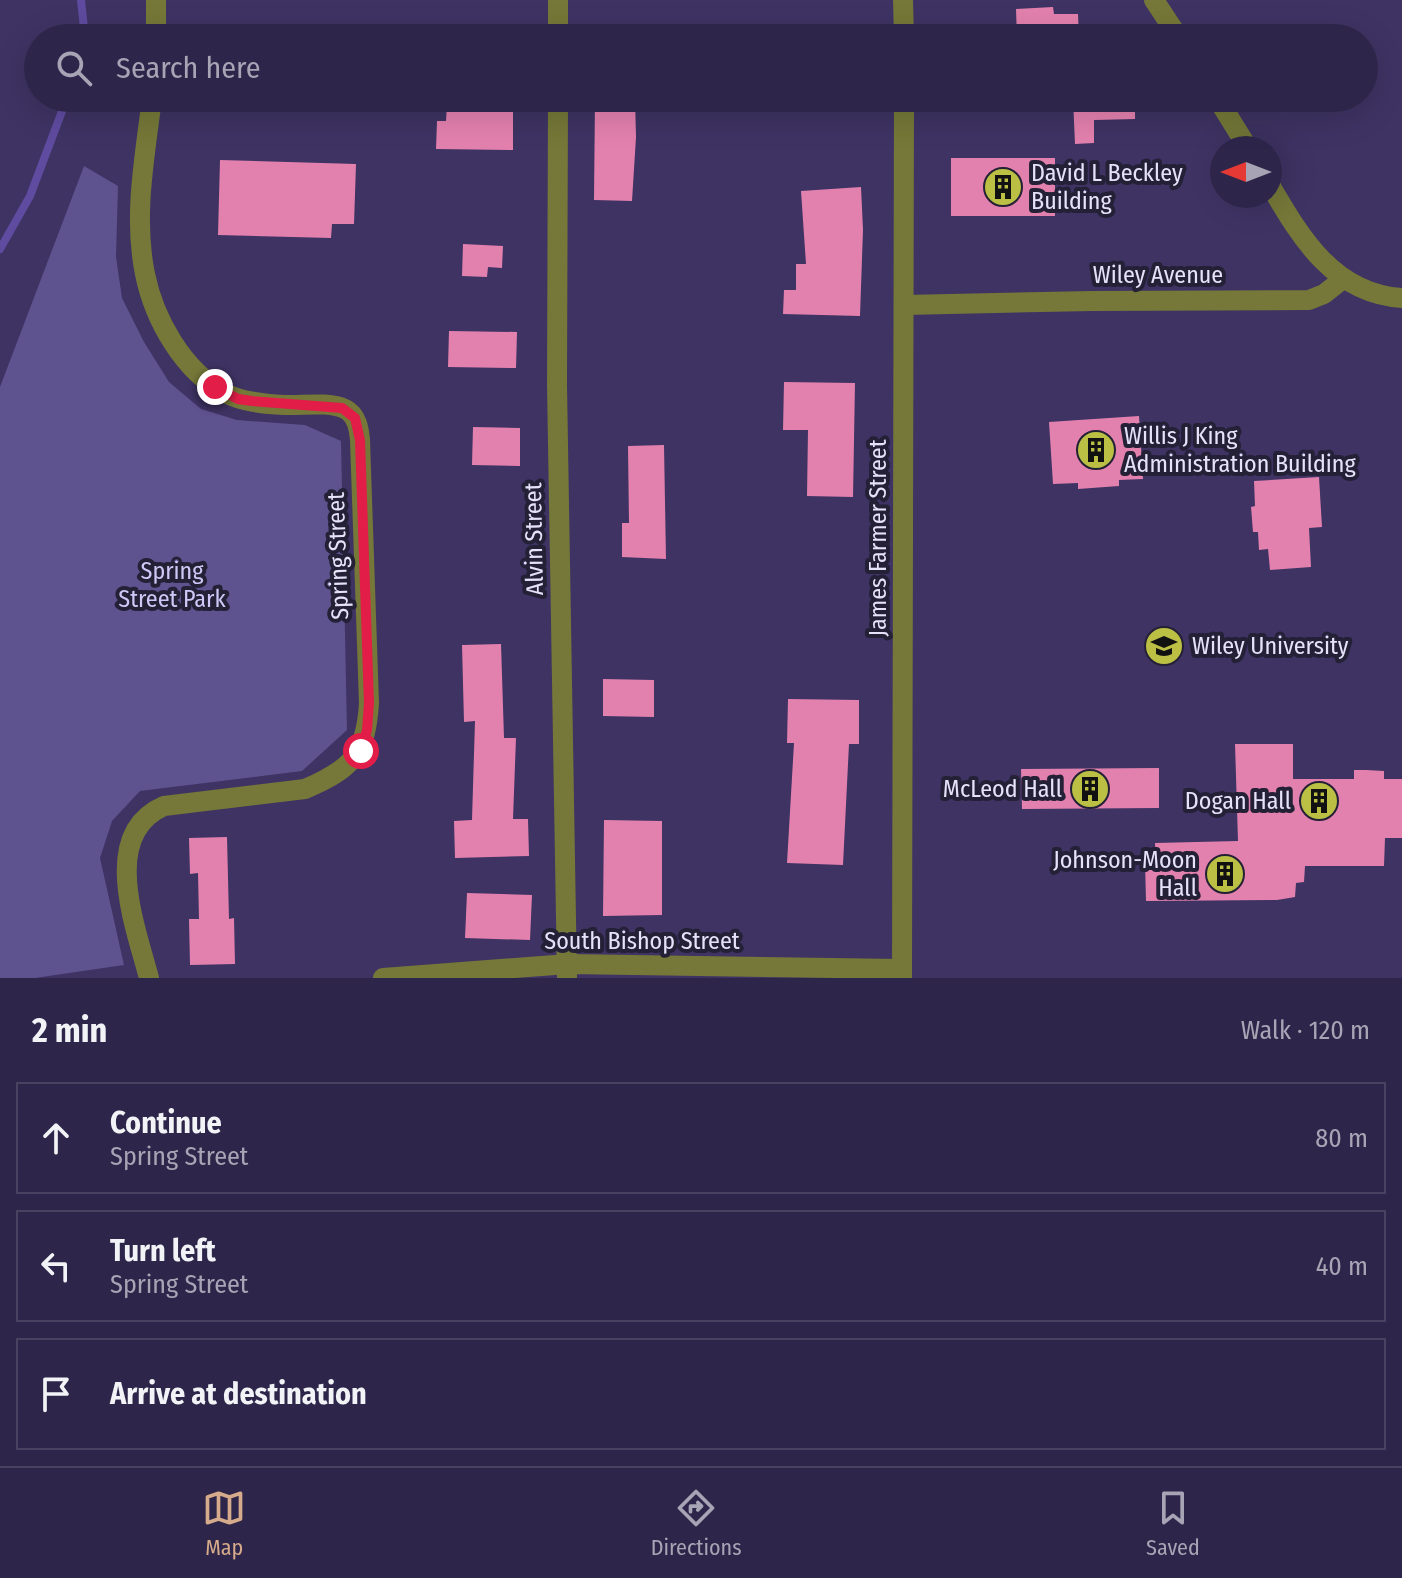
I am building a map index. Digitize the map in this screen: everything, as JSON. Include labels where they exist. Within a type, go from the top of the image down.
[{"type":"street","points":[[156,0],[156,24]]},
{"type":"street","points":[[558,0],[558,24]]},
{"type":"street","points":[[903,0],[904,24]]},
{"type":"street","points":[[1154,0],[1170,24]]},
{"type":"street","name":"Spring Street","points":[[149,978],[128,898],[126,875],[129,851],[137,829],[148,813],[164,806],[305,789],[326,780],[345,769],[361,751],[367,730],[369,703],[360,440],[355,418],[342,408],[267,404],[238,399],[203,378],[179,351],[149,294],[141,254],[141,190],[150,112]]},
{"type":"street","name":"Alvin Street","points":[[558,112],[557,385],[567,971]]},
{"type":"street","name":"James Farmer Street","points":[[902,974],[904,112]]},
{"type":"street","points":[[1226,112],[1241,136]]},
{"type":"street","points":[[1282,204],[1307,245],[1343,279],[1369,292],[1402,298]]},
{"type":"street","name":"Wiley Avenue","points":[[904,305],[1309,300],[1324,294],[1343,279]]},
{"type":"street","name":"South Bishop Street","points":[[383,978],[567,971],[902,974]]},
{"type":"green space","name":"Spring Street Park","points":[[84,166],[118,186],[116,257],[122,298],[169,382],[201,409],[237,420],[305,425],[341,441],[347,730],[302,771],[140,791],[112,821],[100,858],[124,965],[35,978],[0,978],[0,387]]},
{"type":"building","points":[[1053,7],[1054,14],[1078,14],[1078,24],[1017,24],[1016,9]]},
{"type":"building","points":[[447,112],[513,112],[513,150],[436,149],[437,121],[446,121]]},
{"type":"building","points":[[595,112],[635,112],[632,201],[594,200]]},
{"type":"building","points":[[1074,112],[1135,112],[1135,119],[1094,120],[1094,143],[1075,144]]},
{"type":"building","name":"David L Beckley Building","points":[[951,158],[1055,158],[1055,216],[951,216]]},
{"type":"building","points":[[220,160],[356,164],[354,224],[332,224],[331,238],[218,235]]},
{"type":"building","points":[[861,187],[860,316],[783,314],[784,290],[796,290],[796,264],[806,264],[801,191]]},
{"type":"building","points":[[463,244],[503,246],[502,268],[488,267],[487,277],[462,276]]},
{"type":"building","points":[[449,331],[517,332],[516,368],[448,367]]},
{"type":"building","points":[[784,382],[855,383],[853,497],[807,496],[808,430],[783,430]]},
{"type":"building","name":"Willis J King Administration Building","points":[[1139,416],[1143,479],[1119,480],[1119,486],[1078,489],[1078,483],[1053,484],[1049,422]]},
{"type":"building","points":[[473,427],[520,428],[520,466],[472,465]]},
{"type":"building","points":[[664,445],[666,559],[622,557],[622,523],[629,523],[628,446]]},
{"type":"building","points":[[1319,477],[1322,527],[1309,528],[1311,567],[1270,570],[1268,549],[1259,550],[1258,532],[1253,532],[1251,507],[1255,506],[1254,481]]},
{"type":"building","points":[[501,644],[504,738],[516,738],[513,819],[528,819],[529,856],[455,858],[454,821],[472,820],[475,721],[464,722],[462,645]]},
{"type":"building","points":[[603,679],[654,680],[654,717],[603,716]]},
{"type":"building","points":[[788,699],[859,700],[859,744],[849,744],[843,865],[787,863],[794,743],[787,743]]},
{"type":"building","name":"Dogan Hall","points":[[1235,744],[1293,744],[1293,779],[1354,779],[1354,770],[1366,770],[1384,771],[1384,779],[1402,779],[1402,838],[1385,838],[1384,866],[1305,866],[1304,882],[1296,883],[1295,897],[1277,900],[1146,901],[1145,861],[1156,861],[1155,843],[1238,841]]},
{"type":"building","name":"McLeod Hall","points":[[1159,768],[1159,808],[1022,809],[1021,769]]},
{"type":"building","points":[[604,820],[662,821],[662,915],[603,916]]},
{"type":"building","points":[[227,837],[229,919],[234,918],[235,964],[190,965],[189,919],[199,919],[198,873],[190,874],[189,838]]},
{"type":"building","points":[[467,893],[532,895],[530,940],[465,938]]},
{"type":"waterway","points":[[81,0],[84,24]]},
{"type":"waterway","points":[[0,249],[30,196],[62,112]]},
{"type":"place","name":"David L Beckley Building","points":[[1003,187]]},
{"type":"place","name":"Willis J King Administration Building","points":[[1096,450]]},
{"type":"place","name":"Wiley University","points":[[1164,646]]},
{"type":"place","name":"McLeod Hall","points":[[1090,789]]},
{"type":"place","name":"Dogan Hall","points":[[1319,801]]},
{"type":"place","name":"Johnson-Moon Hall","points":[[1225,874]]},
{"type":"route","points":[[215,387],[238,399],[267,404],[342,408],[355,418],[360,440],[369,703],[367,730],[361,751]]}]
